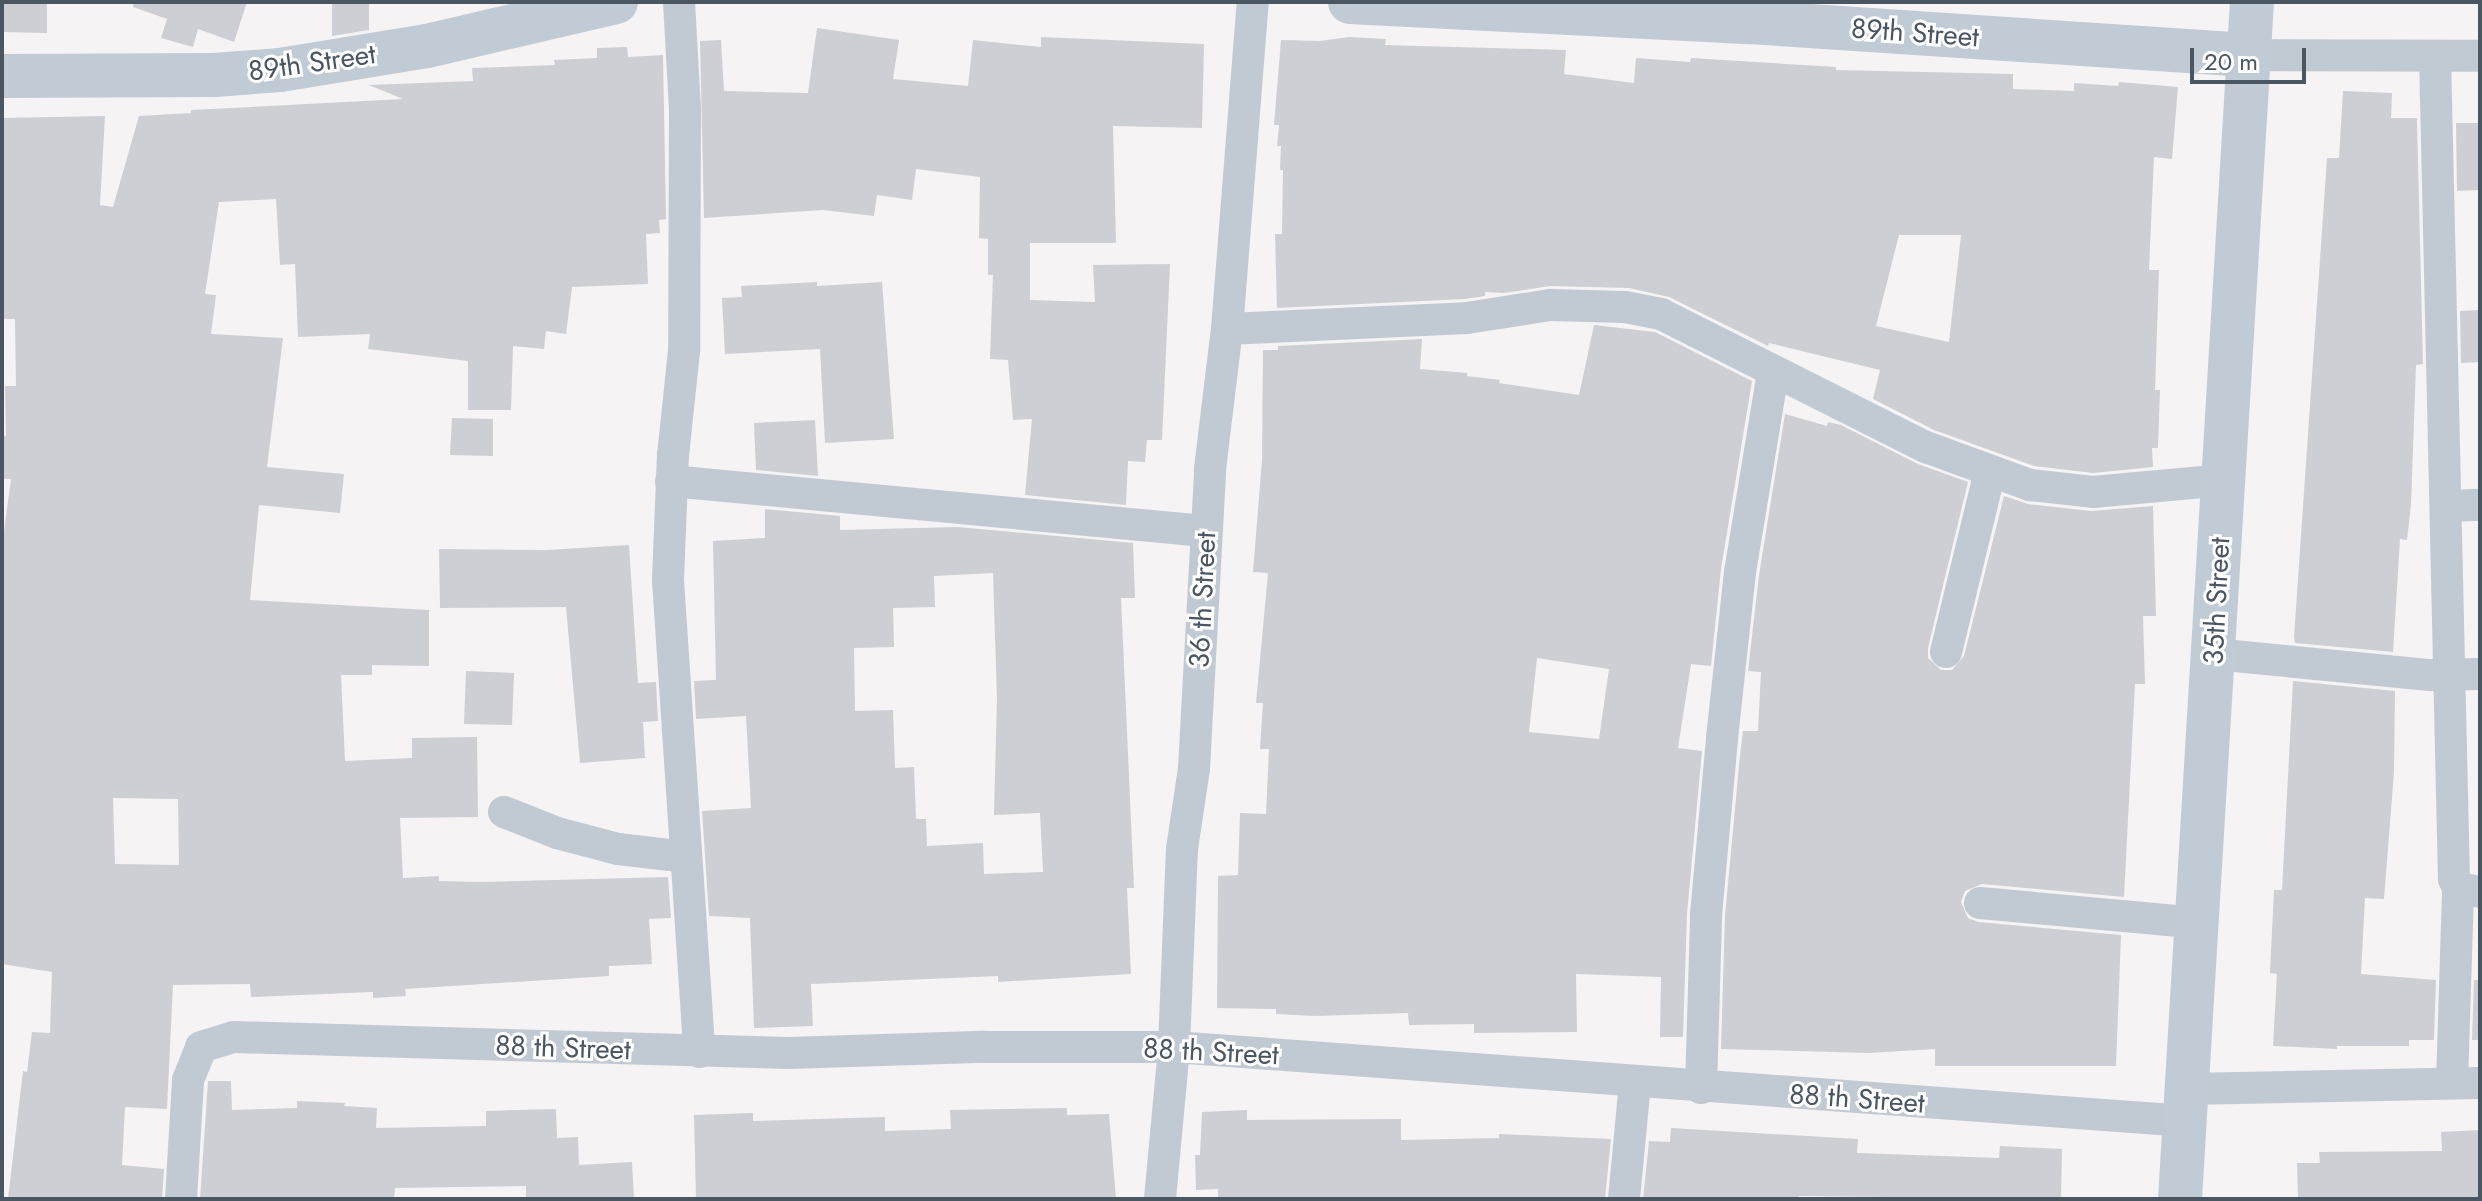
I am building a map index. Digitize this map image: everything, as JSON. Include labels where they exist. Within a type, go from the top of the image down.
[{"type":"main road","name":"89th Street","points":[[2,76],[214,75],[280,70],[427,46],[616,2]]},
{"type":"main road","name":"89th Street","points":[[1350,2],[1750,22],[2248,55]]},
{"type":"main road","name":"35th Street","points":[[2180,1199],[2252,2]]},
{"type":"street","points":[[679,2],[685,110],[684,351],[671,481],[668,580],[699,1052]]},
{"type":"street","name":"36 th Street","points":[[1160,1199],[1174,1047],[1177,919],[1194,769],[1205,531],[1227,329],[1253,2]]},
{"type":"street","name":"89th Street","points":[[2248,55],[2480,56]]},
{"type":"street","points":[[2435,56],[2447,506],[2466,674],[2454,879],[2469,890],[2466,1083]]},
{"type":"street","points":[[1227,329],[1467,318],[1550,305],[1625,307],[1661,314],[1773,373],[1926,447],[2030,485],[2093,492],[2224,480]]},
{"type":"street","points":[[1701,1088],[1706,915],[1722,738],[1740,572],[1773,373]]},
{"type":"street","points":[[1946,652],[1990,471]]},
{"type":"street","points":[[671,481],[1205,531]]},
{"type":"street","points":[[2447,506],[2480,505]]},
{"type":"street","points":[[2214,654],[2466,674]]},
{"type":"street","points":[[504,812],[557,833],[618,849],[686,857]]},
{"type":"street","points":[[1980,903],[2198,923]]},
{"type":"street","name":"88 th Street","points":[[181,1199],[188,1080],[201,1047],[234,1037],[699,1052],[1174,1047],[1701,1088],[2187,1105],[2466,1083]]},
{"type":"street","points":[[1624,1199],[1635,1083]]},
{"type":"building","points":[[2,2],[47,2],[47,33],[2,32]]},
{"type":"building","points":[[134,2],[247,2],[234,42],[198,29],[193,47],[161,38],[167,19],[133,7]]},
{"type":"building","points":[[332,2],[369,2],[369,30],[332,36]]},
{"type":"building","points":[[817,28],[899,40],[893,79],[968,86],[973,40],[1041,47],[1041,37],[1204,44],[1202,128],[1113,126],[1116,243],[1030,243],[1030,300],[1095,302],[1093,265],[1170,264],[1162,440],[1147,440],[1145,462],[1128,461],[1126,505],[1025,495],[1032,419],[1013,420],[1008,360],[990,359],[993,275],[988,275],[988,239],[979,238],[980,177],[916,169],[912,200],[877,195],[874,216],[823,210],[704,218],[700,41],[721,40],[724,91],[808,93]]},
{"type":"building","points":[[1349,37],[1386,39],[1385,45],[1566,50],[1564,74],[1634,83],[1636,58],[1690,62],[1691,58],[1836,67],[1836,70],[2013,74],[2013,89],[2074,91],[2074,83],[2118,86],[2119,82],[2178,87],[2172,159],[2154,157],[2149,270],[2159,270],[2155,390],[2160,390],[2158,448],[2152,448],[2153,467],[2093,473],[2034,466],[1934,430],[1873,399],[1880,370],[1769,343],[1768,346],[1669,297],[1629,288],[1550,286],[1504,293],[1485,292],[1485,296],[1465,299],[1277,308],[1275,234],[1282,234],[1283,170],[1280,170],[1281,146],[1277,146],[1279,125],[1274,125],[1281,40],[1320,41]],"holes":[[[1899,235],[1961,235],[1949,342],[1876,326]]]},
{"type":"building","points":[[627,47],[628,57],[663,55],[666,219],[659,220],[660,233],[646,234],[648,284],[572,287],[566,334],[546,331],[544,349],[513,346],[511,410],[468,410],[468,361],[368,349],[370,334],[298,337],[295,264],[280,265],[276,199],[219,202],[205,294],[216,295],[211,334],[283,338],[267,467],[344,474],[340,513],[259,505],[250,600],[429,610],[429,666],[372,665],[372,675],[341,675],[345,761],[412,758],[412,738],[477,737],[478,817],[400,818],[403,878],[439,876],[439,881],[480,882],[668,877],[671,918],[649,919],[652,964],[609,966],[609,976],[405,989],[406,996],[373,998],[373,992],[251,997],[250,984],[173,985],[167,1109],[125,1107],[122,1165],[164,1169],[162,1199],[8,1199],[23,1071],[27,1072],[32,1032],[50,1033],[52,972],[2,964],[2,546],[11,479],[2,479],[2,435],[6,436],[5,386],[16,386],[15,319],[2,319],[2,118],[105,116],[100,205],[113,207],[139,116],[191,113],[191,110],[403,99],[369,85],[473,81],[472,68],[555,65],[554,60],[597,58],[597,48]],"holes":[[[113,798],[178,799],[179,865],[115,864]]]},
{"type":"building","points":[[2343,91],[2392,93],[2391,118],[2417,118],[2423,364],[2416,365],[2411,505],[2407,540],[2400,539],[2393,652],[2295,643],[2294,637],[2327,158],[2339,158]]},
{"type":"building","points":[[2456,123],[2480,123],[2480,190],[2457,191]]},
{"type":"building","points":[[817,282],[817,286],[882,282],[894,439],[825,443],[820,349],[725,354],[722,298],[742,297],[741,286]]},
{"type":"building","points":[[2480,310],[2480,362],[2461,363],[2460,311]]},
{"type":"building","points":[[1594,325],[1655,332],[1752,381],[1721,569],[1711,666],[1691,664],[1678,748],[1702,751],[1687,914],[1683,1037],[1660,1037],[1661,977],[1576,974],[1577,1032],[1474,1033],[1474,1024],[1409,1025],[1408,1013],[1315,1016],[1276,1014],[1276,1009],[1217,1008],[1218,876],[1238,875],[1240,813],[1266,814],[1269,749],[1260,749],[1263,703],[1256,703],[1268,573],[1253,572],[1262,460],[1263,350],[1278,350],[1278,346],[1422,339],[1420,369],[1467,373],[1467,376],[1500,380],[1499,383],[1579,395]],"holes":[[[1537,658],[1609,669],[1599,739],[1529,732]]]},
{"type":"building","points":[[1785,414],[1827,426],[1828,422],[1841,425],[1918,464],[1968,482],[1928,648],[1928,658],[1941,670],[1952,670],[1964,656],[2004,496],[2028,504],[2091,511],[2153,506],[2156,616],[2143,616],[2145,684],[2135,684],[2124,897],[1982,884],[1965,891],[1961,902],[1968,918],[1978,922],[2121,935],[2116,1066],[1935,1066],[1935,1049],[1869,1053],[1721,1049],[1725,916],[1740,755],[1743,731],[1758,731],[1761,672],[1748,671],[1759,575]]},
{"type":"building","points":[[452,418],[493,419],[493,456],[450,455]]},
{"type":"building","points":[[815,420],[818,476],[756,470],[754,423]]},
{"type":"building","points":[[765,509],[840,516],[840,530],[957,527],[1133,543],[1135,598],[1121,598],[1134,888],[1127,888],[1131,974],[998,982],[998,976],[811,984],[813,1026],[754,1028],[750,918],[709,916],[702,811],[751,808],[746,716],[696,719],[694,681],[716,680],[713,541],[765,538]],"holes":[[[993,573],[997,699],[994,815],[1040,813],[1043,872],[984,874],[983,843],[927,846],[926,819],[916,819],[914,767],[895,768],[893,710],[855,711],[854,648],[894,647],[893,608],[935,607],[934,576]]]},
{"type":"building","points":[[629,545],[638,683],[656,682],[658,721],[643,722],[645,758],[580,763],[566,607],[440,608],[439,549],[547,550]]},
{"type":"building","points":[[466,671],[514,673],[512,725],[464,724]]},
{"type":"building","points":[[2293,681],[2395,691],[2394,772],[2384,899],[2365,898],[2361,974],[2436,980],[2434,1040],[2409,1040],[2409,1046],[2337,1046],[2337,1049],[2273,1046],[2277,974],[2270,973],[2274,890],[2282,890]]},
{"type":"building","points":[[2474,980],[2480,980],[2480,1040],[2472,1040]]},
{"type":"building","points":[[208,1081],[231,1081],[232,1110],[297,1108],[297,1101],[345,1103],[344,1106],[377,1108],[376,1128],[486,1126],[486,1111],[556,1109],[557,1138],[578,1137],[579,1165],[632,1162],[634,1199],[526,1199],[526,1186],[395,1188],[394,1199],[200,1199]]},
{"type":"building","points":[[1067,1108],[1067,1115],[1109,1114],[1116,1199],[696,1199],[694,1115],[753,1113],[753,1121],[885,1117],[885,1131],[951,1129],[950,1110]]},
{"type":"building","points":[[1247,1110],[1247,1120],[1401,1119],[1401,1140],[1499,1138],[1499,1134],[1611,1139],[1605,1199],[1218,1199],[1218,1189],[1196,1190],[1195,1155],[1200,1155],[1202,1112]]},
{"type":"building","points":[[1671,1128],[1858,1139],[1857,1153],[1999,1158],[2000,1146],[2062,1149],[2061,1199],[1799,1196],[1798,1199],[1643,1199],[1649,1141],[1670,1142]]},
{"type":"building","points":[[2480,1130],[2480,1199],[2298,1199],[2297,1163],[2320,1163],[2319,1152],[2442,1151],[2441,1132]]}]
